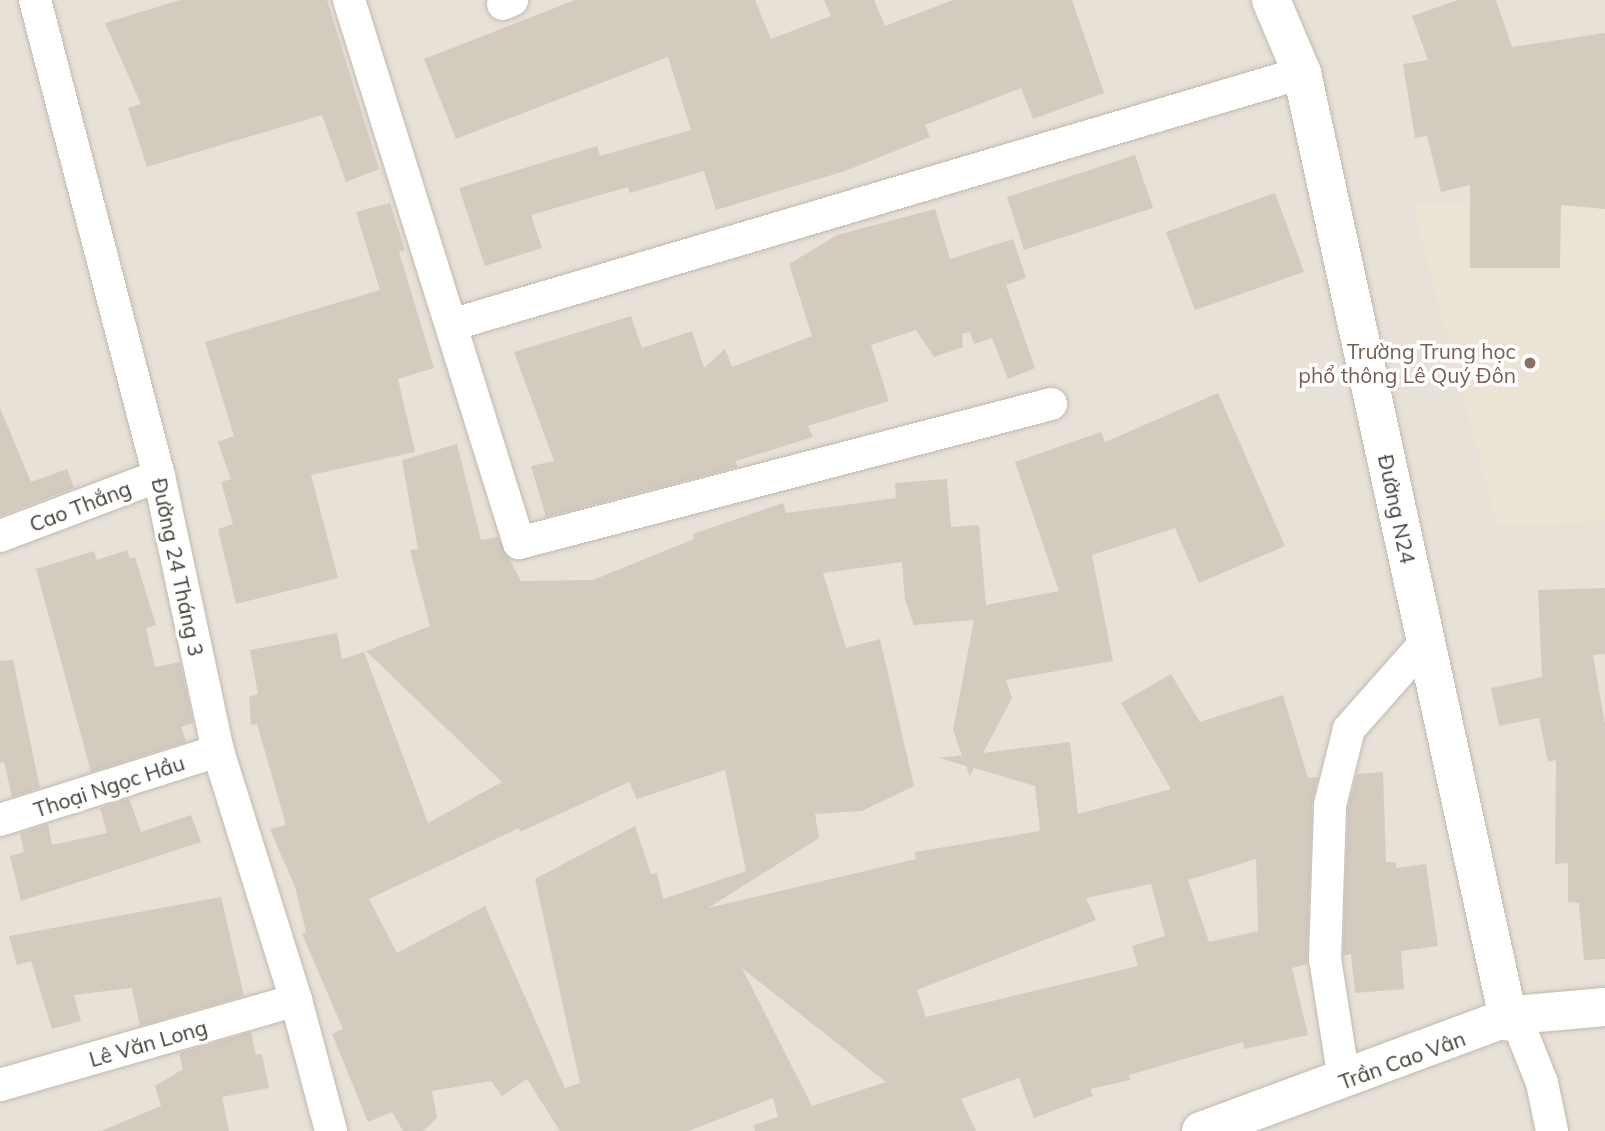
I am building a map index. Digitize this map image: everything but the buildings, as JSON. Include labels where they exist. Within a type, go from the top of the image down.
[{"type":"street","name":"Đường 24 Tháng 3","points":[[35,0],[159,476],[218,751],[296,1000],[331,1131]]},
{"type":"street","points":[[349,0],[519,543],[1051,404]]},
{"type":"street","name":"Đường N24","points":[[1271,0],[1302,73],[1426,642],[1512,1019]]},
{"type":"street","points":[[451,325],[1302,73]]},
{"type":"street","name":"Cao Thắng","points":[[0,536],[159,476]]},
{"type":"street","points":[[1344,1080],[1325,959],[1330,805],[1349,729],[1426,642]]},
{"type":"street","name":"Thoại Ngọc Hầu","points":[[0,820],[218,751]]},
{"type":"street","name":"Lê Văn Long","points":[[0,1085],[296,1000]]},
{"type":"street","name":"Trần Cao Vân","points":[[1201,1131],[1512,1019],[1605,1007]]},
{"type":"street","points":[[1512,1019],[1542,1083],[1552,1131]]},
{"type":"shaded area","points":[[0,0],[1605,0],[1605,1131],[0,1131]]},
{"type":"shaded area","name":"Trường Trung học phổ thông Lê Quý Đôn","points":[[1412,203],[1605,203],[1605,522],[1497,525]]},
{"type":"place","name":"Trường Trung học phổ thông Lê Quý Đôn","points":[[1530,363]]}]
